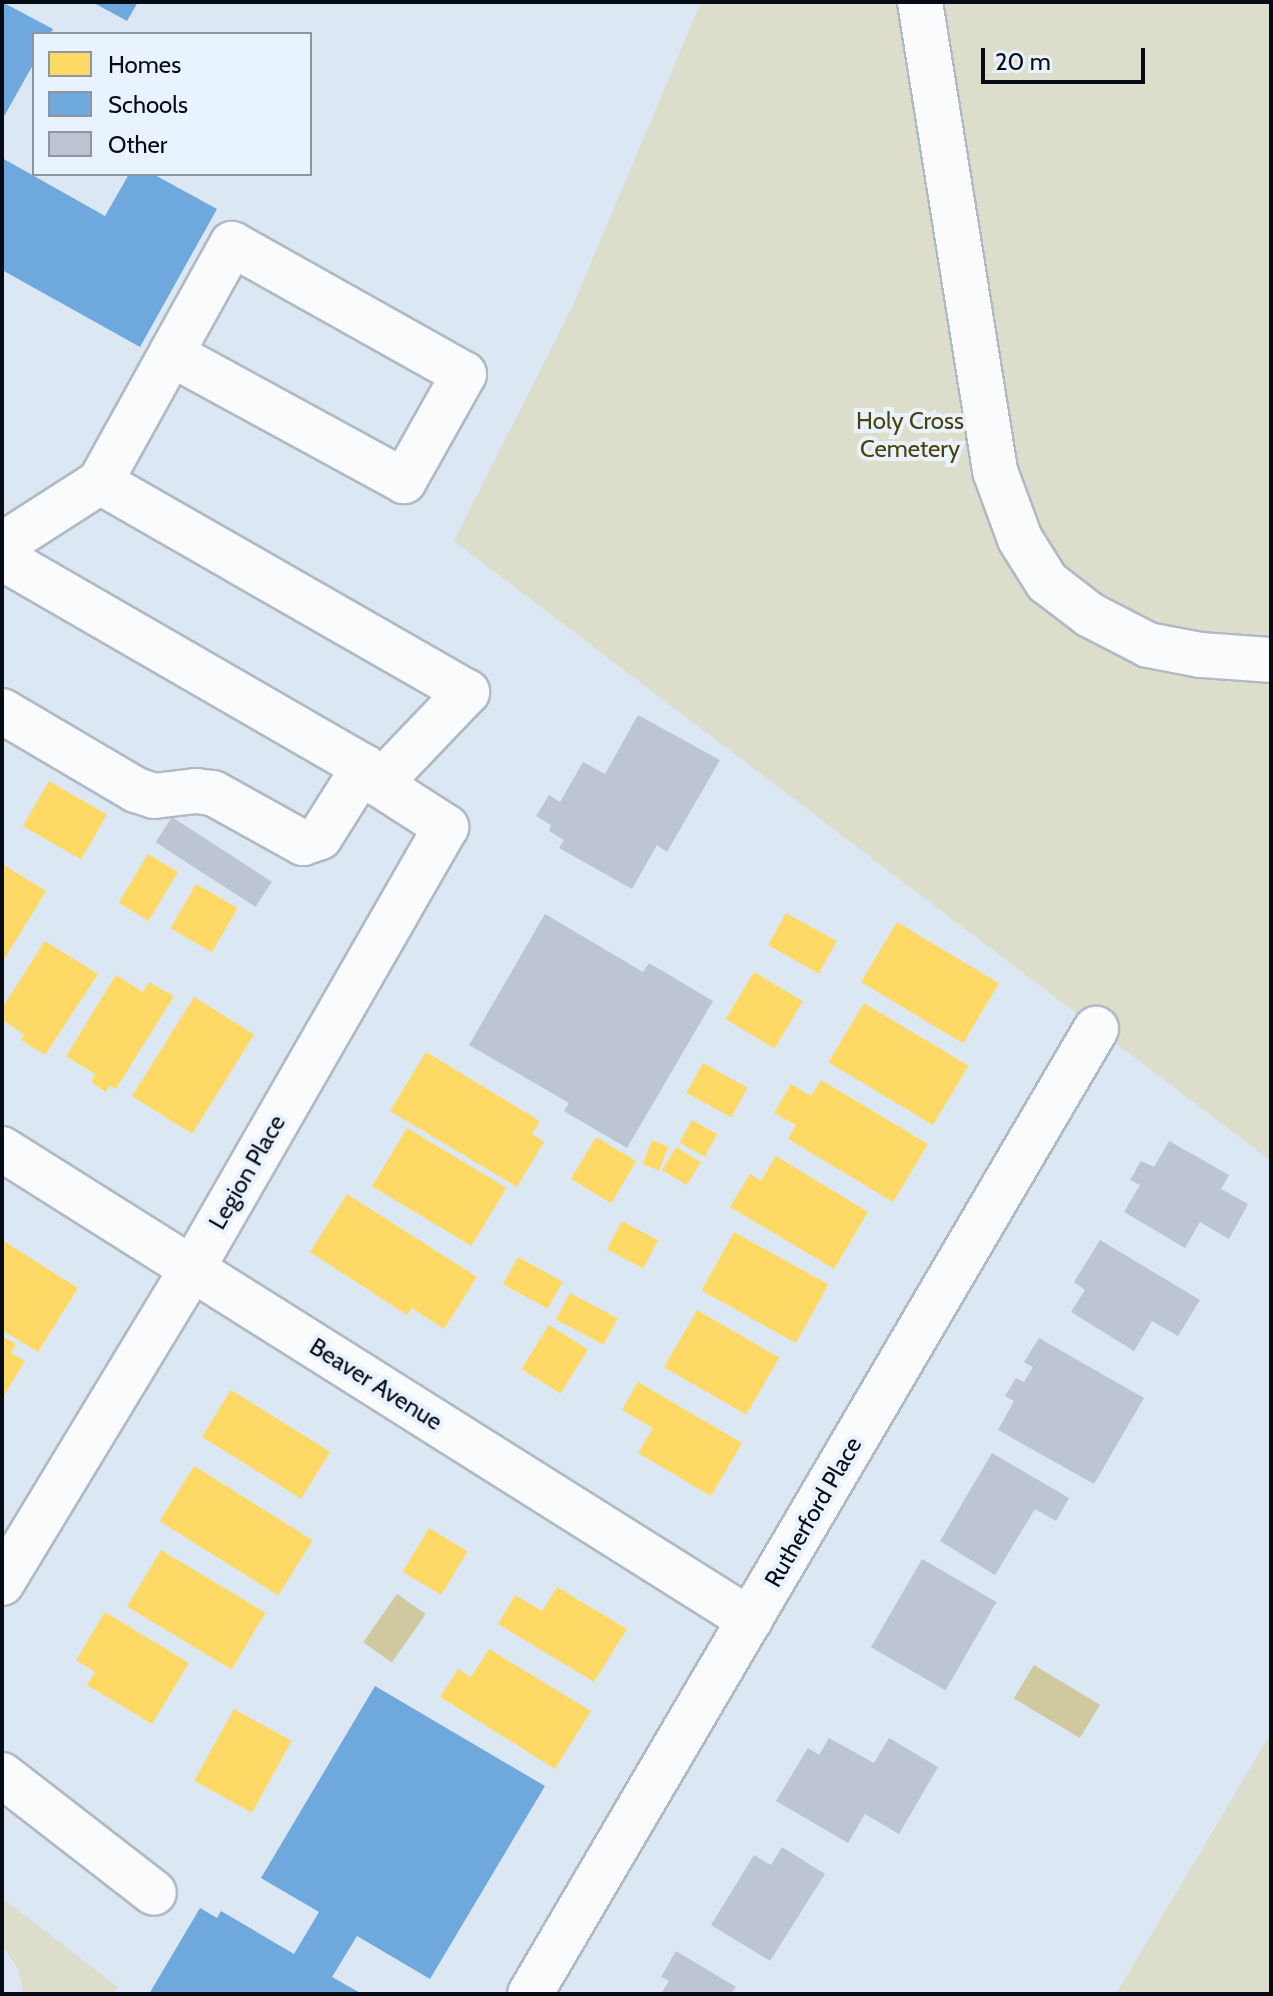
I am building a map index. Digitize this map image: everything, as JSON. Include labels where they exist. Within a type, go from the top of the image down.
[{"type":"street","points":[[920,2],[995,471],[1020,539],[1047,582],[1090,615],[1148,645],[1201,655],[1271,660]]},
{"type":"street","points":[[2,545],[100,482],[232,244],[464,374],[404,481],[171,354]]},
{"type":"street","points":[[2,711],[136,790],[154,796],[196,791],[213,793],[303,843],[320,837],[372,775],[467,692],[100,482]]},
{"type":"street","points":[[2,558],[372,775]]},
{"type":"street","name":"Legion Place","points":[[2,1583],[192,1269],[446,827],[372,775]]},
{"type":"street","name":"Rutherford Place","points":[[530,1994],[1096,1029]]},
{"type":"street","name":"Beaver Avenue","points":[[2,1149],[750,1620]]},
{"type":"street","points":[[2,1775],[154,1893]]},
{"type":"green space","name":"Holy Cross Cemetery","points":[[701,2],[1271,2],[1271,1161],[454,541],[573,305]]},
{"type":"green space","points":[[1271,1733],[1271,1994],[1116,1994]]},
{"type":"green space","points":[[2,1898],[118,1987],[113,1994],[24,1994],[18,1969],[2,1945]]},
{"type":"shaded area","points":[[397,1594],[426,1614],[392,1662],[363,1642]]},
{"type":"shaded area","points":[[1034,1665],[1100,1705],[1080,1738],[1014,1698]]},
{"type":"building: Homes","points":[[49,781],[107,814],[81,860],[23,826]]},
{"type":"building: Homes","points":[[148,854],[178,872],[149,921],[119,903]]},
{"type":"building: Homes","points":[[2,864],[46,891],[2,963]]},
{"type":"building: Homes","points":[[196,884],[238,908],[212,952],[170,928]]},
{"type":"building: Homes","points":[[786,913],[837,941],[819,973],[768,945]]},
{"type":"building: Homes","points":[[897,922],[999,983],[963,1043],[861,982]]},
{"type":"building: Homes","points":[[45,941],[98,974],[45,1055],[21,1040],[24,1034],[2,1020],[2,1008]]},
{"type":"building: Homes","points":[[754,972],[803,1001],[775,1049],[726,1019]]},
{"type":"building: Homes","points":[[116,975],[143,992],[149,982],[174,996],[116,1089],[110,1085],[106,1092],[91,1082],[95,1074],[66,1056]]},
{"type":"building: Homes","points":[[194,997],[254,1035],[192,1134],[132,1096]]},
{"type":"building: Homes","points":[[864,1003],[969,1066],[933,1125],[828,1062]]},
{"type":"building: Homes","points":[[426,1052],[540,1121],[532,1134],[544,1142],[517,1187],[390,1111]]},
{"type":"building: Homes","points":[[703,1063],[748,1088],[731,1117],[687,1093]]},
{"type":"building: Homes","points":[[821,1080],[928,1144],[893,1202],[788,1139],[796,1125],[774,1113],[791,1084],[811,1096]]},
{"type":"building: Homes","points":[[692,1120],[717,1134],[705,1157],[679,1143]]},
{"type":"building: Homes","points":[[407,1128],[506,1188],[471,1246],[372,1186]]},
{"type":"building: Homes","points":[[596,1137],[636,1161],[611,1203],[571,1179]]},
{"type":"building: Homes","points":[[652,1140],[669,1147],[659,1171],[642,1164]]},
{"type":"building: Homes","points":[[676,1147],[701,1162],[687,1185],[662,1170]]},
{"type":"building: Homes","points":[[776,1156],[868,1212],[834,1269],[730,1207],[750,1174],[761,1181]]},
{"type":"building: Homes","points":[[347,1194],[477,1277],[444,1329],[412,1308],[407,1315],[310,1252]]},
{"type":"building: Homes","points":[[622,1221],[658,1240],[643,1269],[607,1249]]},
{"type":"building: Homes","points":[[734,1232],[828,1284],[796,1343],[702,1291]]},
{"type":"building: Homes","points":[[2,1240],[78,1288],[38,1352],[2,1330]]},
{"type":"building: Homes","points":[[518,1257],[563,1282],[548,1309],[503,1284]]},
{"type":"building: Homes","points":[[570,1293],[618,1318],[604,1345],[556,1319]]},
{"type":"building: Homes","points":[[697,1310],[779,1358],[746,1415],[664,1367]]},
{"type":"building: Homes","points":[[549,1325],[588,1349],[560,1393],[521,1369]]},
{"type":"building: Homes","points":[[2,1336],[16,1344],[11,1353],[25,1361],[2,1399]]},
{"type":"building: Homes","points":[[638,1382],[742,1443],[711,1496],[638,1453],[653,1428],[622,1410]]},
{"type":"building: Homes","points":[[231,1390],[330,1452],[301,1499],[202,1437]]},
{"type":"building: Homes","points":[[194,1466],[313,1540],[278,1595],[160,1521]]},
{"type":"building: Homes","points":[[429,1528],[468,1551],[441,1595],[403,1572]]},
{"type":"building: Homes","points":[[161,1550],[266,1613],[232,1669],[127,1607]]},
{"type":"building: Homes","points":[[557,1587],[627,1629],[594,1682],[498,1624],[515,1595],[542,1611]]},
{"type":"building: Homes","points":[[105,1612],[189,1663],[152,1724],[87,1685],[95,1672],[76,1660]]},
{"type":"building: Homes","points":[[489,1649],[591,1711],[555,1769],[440,1697],[458,1669],[471,1677]]},
{"type":"building: Homes","points":[[234,1709],[292,1741],[252,1813],[194,1781]]},
{"type":"building: Schools","points":[[2,2],[53,29],[51,32],[32,32],[32,67],[2,120]]},
{"type":"building: Schools","points":[[92,2],[138,2],[127,21]]},
{"type":"building: Schools","points":[[2,158],[105,216],[128,176],[157,176],[217,209],[140,347],[2,270]]},
{"type":"building: Schools","points":[[375,1686],[545,1786],[430,1979],[357,1936],[332,1977],[362,1994],[149,1994],[200,1908],[217,1918],[221,1911],[294,1954],[319,1912],[261,1878]]},
{"type":"building: Other","points":[[638,715],[720,760],[667,852],[657,845],[632,889],[559,848],[564,840],[549,831],[551,825],[536,816],[549,795],[560,802],[583,762],[605,774]]},
{"type":"building: Other","points":[[172,817],[272,882],[255,907],[156,842]]},
{"type":"building: Other","points":[[545,914],[643,972],[649,963],[713,1001],[627,1148],[564,1111],[569,1103],[469,1045]]},
{"type":"building: Other","points":[[1169,1141],[1229,1175],[1221,1189],[1248,1204],[1229,1239],[1200,1222],[1185,1248],[1124,1212],[1140,1185],[1130,1180],[1141,1161],[1154,1167]]},
{"type":"building: Other","points":[[1100,1240],[1200,1300],[1178,1336],[1152,1321],[1134,1351],[1071,1312],[1085,1290],[1074,1282]]},
{"type":"building: Other","points":[[1039,1338],[1144,1398],[1094,1484],[998,1430],[1014,1401],[1005,1396],[1016,1378],[1024,1382],[1033,1367],[1024,1362]]},
{"type":"building: Other","points":[[992,1453],[1069,1498],[1056,1521],[1035,1509],[995,1575],[940,1541]]},
{"type":"building: Other","points":[[922,1559],[996,1602],[945,1690],[871,1647]]},
{"type":"building: Other","points":[[829,1738],[874,1763],[889,1738],[938,1767],[899,1834],[865,1814],[848,1843],[776,1801],[808,1748],[819,1755]]},
{"type":"building: Other","points":[[782,1847],[825,1874],[770,1961],[711,1925],[754,1855],[771,1865]]},
{"type":"building: Other","points":[[676,1951],[736,1987],[732,1992],[736,1994],[661,1994],[669,1981],[661,1977]]}]
